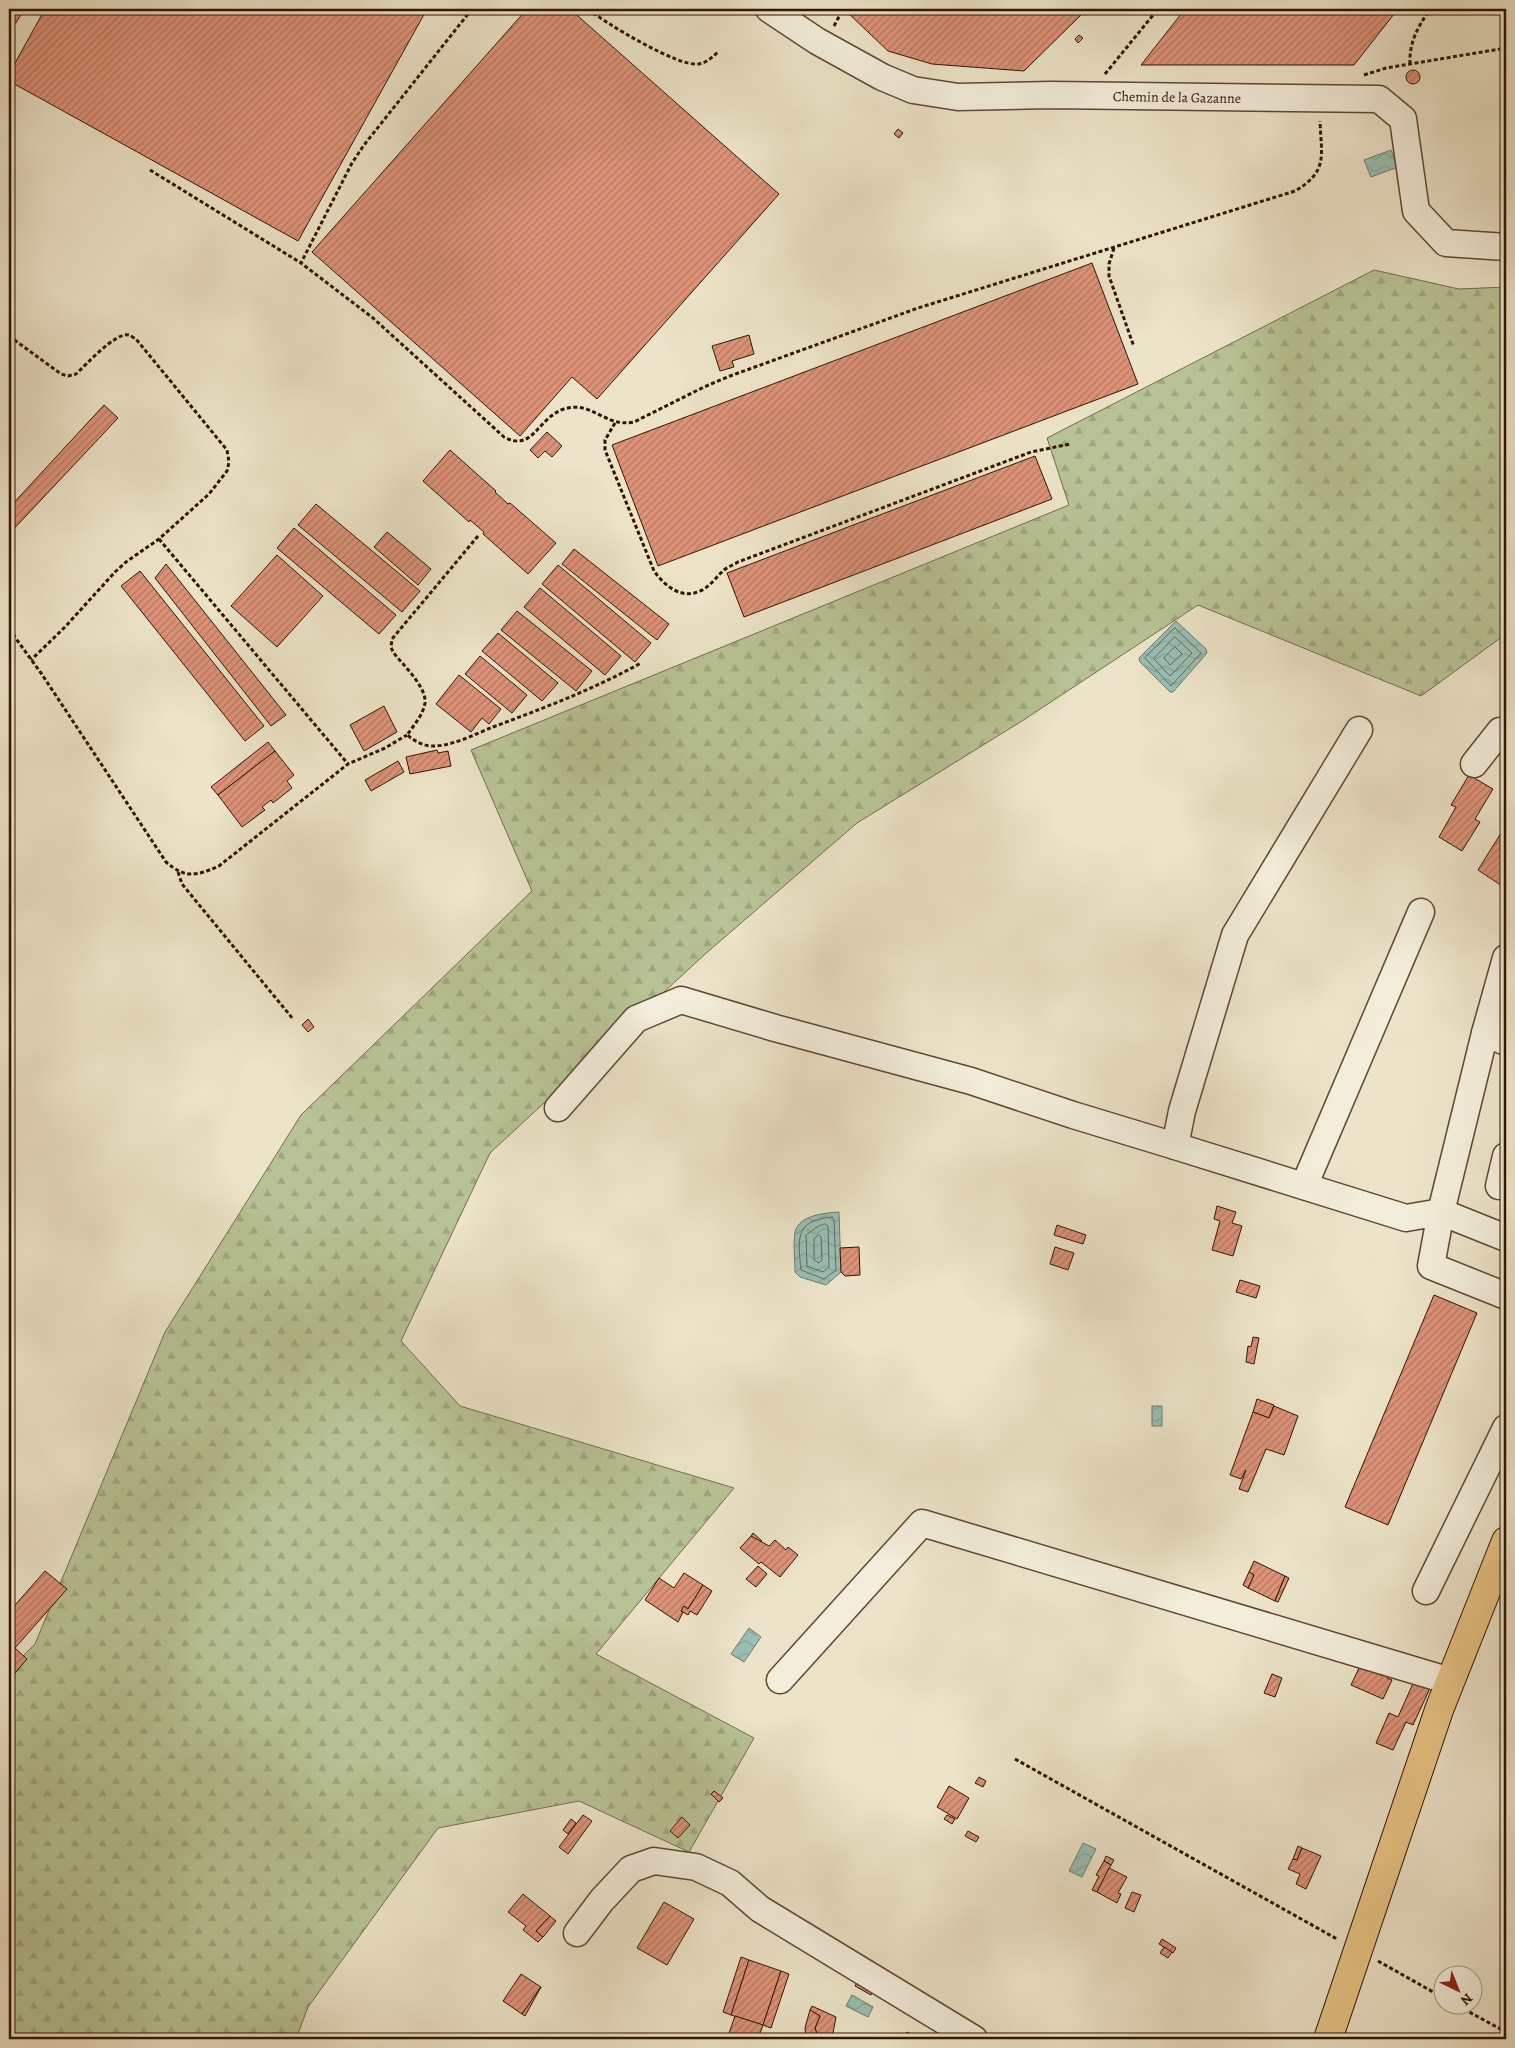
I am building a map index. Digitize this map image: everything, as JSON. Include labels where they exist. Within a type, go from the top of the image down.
[{"type":"main road","points":[[1328,2039],[1450,1681],[1506,1540]]},
{"type":"street","name":"Chemin de la Gazanne","points":[[769,9],[817,41],[882,77],[913,90],[958,97],[1097,96],[1379,99],[1403,119],[1416,211],[1446,243],[1506,247]]},
{"type":"street","points":[[1175,1146],[1182,1111],[1235,935],[1359,730]]},
{"type":"street","points":[[1474,764],[1500,731],[1506,734]]},
{"type":"street","points":[[1304,1186],[1422,912]]},
{"type":"street","points":[[1506,958],[1496,1037],[1441,1212],[1432,1266],[1506,1296]]},
{"type":"street","points":[[558,1108],[636,1019],[681,1000],[775,1028],[971,1081],[1072,1115],[1406,1218],[1441,1212],[1506,1238]]},
{"type":"street","points":[[1500,1186],[1506,1156]]},
{"type":"street","points":[[1426,1591],[1506,1428]]},
{"type":"street","points":[[780,1680],[922,1523],[1450,1681]]},
{"type":"street","points":[[577,1933],[602,1900],[631,1869],[654,1861],[696,1867],[730,1883],[760,1909],[974,2039]]},
{"type":"path","points":[[300,263],[352,163],[364,145],[472,9]]},
{"type":"path","points":[[588,9],[640,42],[688,64],[699,64],[708,61],[718,52]]},
{"type":"path","points":[[1097,96],[1102,78],[1158,9]]},
{"type":"path","points":[[1410,64],[1409,51],[1412,40],[1430,9]]},
{"type":"path","points":[[150,170],[300,263],[373,318],[504,437],[513,442],[520,443],[526,440],[550,416],[564,409],[584,408],[615,423],[634,422],[704,387],[918,308],[1295,191],[1308,184],[1316,175],[1322,162],[1331,99],[1347,90],[1356,80],[1368,73],[1410,64],[1506,48]]},
{"type":"path","points":[[1114,247],[1109,264],[1109,276],[1134,347]]},
{"type":"path","points":[[9,336],[61,374],[68,376],[76,374],[114,340],[123,335],[130,335],[227,450],[230,462],[227,471],[209,494],[159,539],[115,572],[66,627],[32,660]]},
{"type":"path","points":[[615,423],[605,440],[605,450],[654,571],[663,583],[673,590],[686,594],[700,592],[725,569],[738,562],[1031,452],[1070,444]]},
{"type":"path","points":[[9,629],[32,660],[166,862],[178,872],[190,875],[202,873],[219,866],[348,764],[385,748],[407,735],[419,717],[425,703],[424,694],[421,687],[393,652],[391,647],[392,639],[478,536]]},
{"type":"path","points":[[159,539],[348,764]]},
{"type":"path","points":[[407,735],[416,742],[433,746],[456,742],[578,695],[642,663]]},
{"type":"path","points":[[178,872],[182,884],[293,1018]]},
{"type":"path","points":[[1015,1759],[1432,1992]]},
{"type":"path","points":[[1476,2016],[1506,2032]]},
{"type":"green space","points":[[1374,270],[1459,289],[1506,287],[1506,634],[1421,696],[1198,605],[1022,721],[857,823],[704,955],[490,1153],[401,1341],[460,1406],[734,1488],[596,1654],[754,1738],[689,1852],[579,1801],[438,1828],[308,2007],[296,2039],[9,2039],[9,1670],[35,1644],[165,1332],[301,1115],[532,891],[471,750],[1069,505],[1047,438]]},
{"type":"water","points":[[1391,150],[1398,167],[1371,177],[1364,160]]},
{"type":"water","points":[[1176,621],[1206,649],[1207,653],[1173,692],[1170,692],[1140,662],[1139,658]]},
{"type":"water","points":[[839,1212],[841,1272],[826,1285],[800,1277],[795,1272],[794,1241],[797,1226],[813,1216]]},
{"type":"water","points":[[1152,1406],[1162,1406],[1162,1426],[1152,1426]]},
{"type":"water","points":[[749,1628],[761,1637],[744,1662],[731,1654]]},
{"type":"water","points":[[1083,1843],[1096,1849],[1082,1877],[1069,1871]]},
{"type":"water","points":[[852,1995],[873,2007],[868,2017],[846,2006]]},
{"type":"building","points":[[9,9],[24,9],[16,23],[9,19]]},
{"type":"building","points":[[45,9],[427,9],[298,241],[9,81],[9,74]]},
{"type":"building","points":[[527,9],[570,9],[779,194],[597,399],[572,377],[520,436],[312,252]]},
{"type":"building","points":[[850,9],[1087,9],[1024,71],[932,64],[888,51],[847,12]]},
{"type":"building","points":[[1185,9],[1398,9],[1354,65],[1141,65]]},
{"type":"building","points":[[1079,35],[1083,38],[1078,43],[1075,39]]},
{"type":"building","points":[[1413,70],[1418,72],[1420,77],[1418,82],[1413,84],[1408,82],[1406,77],[1408,72]]},
{"type":"building","points":[[898,129],[903,133],[899,138],[894,134]]},
{"type":"building","points":[[1092,263],[1138,384],[658,566],[612,445]]},
{"type":"building","points":[[749,335],[754,354],[732,361],[734,367],[720,371],[712,346]]},
{"type":"building","points":[[104,405],[118,418],[9,534],[9,508]]},
{"type":"building","points":[[547,432],[562,446],[552,457],[545,451],[538,458],[530,450]]},
{"type":"building","points":[[450,450],[508,504],[510,503],[556,543],[528,574],[483,534],[484,532],[470,520],[469,522],[423,481]]},
{"type":"building","points":[[1035,456],[1052,499],[744,617],[727,573]]},
{"type":"building","points":[[316,504],[420,591],[402,612],[298,525]]},
{"type":"building","points":[[294,528],[396,615],[379,634],[277,548]]},
{"type":"building","points":[[387,532],[431,569],[418,585],[374,547]]},
{"type":"building","points":[[574,549],[669,624],[657,640],[562,564]]},
{"type":"building","points":[[277,555],[323,596],[277,647],[231,606]]},
{"type":"building","points":[[166,564],[286,715],[271,726],[155,578]]},
{"type":"building","points":[[558,565],[651,643],[635,662],[542,584]]},
{"type":"building","points":[[140,571],[264,726],[245,741],[121,586]]},
{"type":"building","points":[[540,588],[621,656],[605,675],[524,607]]},
{"type":"building","points":[[517,611],[592,671],[576,691],[501,630]]},
{"type":"building","points":[[498,633],[558,683],[542,701],[482,651]]},
{"type":"building","points":[[480,656],[527,695],[512,713],[465,674]]},
{"type":"building","points":[[459,675],[501,709],[489,724],[482,718],[471,732],[436,704]]},
{"type":"building","points":[[384,706],[397,732],[364,751],[350,725]]},
{"type":"building","points":[[268,742],[275,751],[218,795],[211,787]]},
{"type":"building","points":[[437,750],[438,753],[448,751],[451,766],[410,774],[406,757]]},
{"type":"building","points":[[275,751],[294,775],[287,781],[292,788],[273,803],[271,800],[262,807],[265,810],[242,827],[218,795]]},
{"type":"building","points":[[398,761],[404,772],[371,791],[365,780]]},
{"type":"building","points":[[1469,775],[1493,789],[1475,819],[1480,822],[1462,851],[1439,837],[1456,807],[1451,805]]},
{"type":"building","points":[[1506,825],[1506,879],[1502,886],[1478,870]]},
{"type":"building","points":[[308,1019],[314,1027],[308,1032],[302,1025]]},
{"type":"building","points":[[1217,1206],[1236,1212],[1232,1223],[1242,1226],[1233,1256],[1212,1250],[1220,1221],[1214,1219]]},
{"type":"building","points":[[1057,1225],[1086,1235],[1083,1244],[1054,1235]]},
{"type":"building","points":[[859,1247],[860,1275],[845,1276],[841,1272],[840,1248]]},
{"type":"building","points":[[1055,1247],[1074,1253],[1068,1270],[1050,1264]]},
{"type":"building","points":[[1240,1280],[1260,1286],[1256,1298],[1236,1292]]},
{"type":"building","points":[[1434,1295],[1477,1313],[1388,1525],[1345,1507]]},
{"type":"building","points":[[1253,1337],[1259,1338],[1254,1364],[1246,1362],[1248,1346],[1251,1347]]},
{"type":"building","points":[[1257,1399],[1274,1405],[1269,1418],[1253,1412]]},
{"type":"building","points":[[1274,1406],[1298,1416],[1284,1455],[1266,1449],[1248,1492],[1239,1489],[1246,1470],[1241,1479],[1230,1475],[1253,1412],[1269,1418]]},
{"type":"building","points":[[753,1533],[762,1541],[760,1543],[751,1536]]},
{"type":"building","points":[[751,1536],[769,1546],[775,1540],[786,1550],[788,1547],[798,1555],[780,1577],[761,1562],[759,1564],[740,1548]]},
{"type":"building","points":[[1254,1561],[1285,1576],[1275,1601],[1248,1588],[1254,1575],[1249,1572]]},
{"type":"building","points":[[758,1566],[767,1574],[756,1587],[746,1579]]},
{"type":"building","points":[[45,1571],[67,1589],[15,1648],[27,1659],[9,1680],[9,1612]]},
{"type":"building","points":[[1249,1572],[1254,1575],[1248,1588],[1243,1585]]},
{"type":"building","points":[[684,1573],[703,1585],[688,1609],[684,1606],[678,1622],[645,1600],[659,1578],[674,1588]]},
{"type":"building","points":[[1285,1576],[1289,1578],[1278,1602],[1275,1601]]},
{"type":"building","points":[[703,1585],[712,1591],[697,1615],[690,1611],[688,1615],[681,1611],[684,1606],[688,1609]]},
{"type":"building","points":[[1360,1666],[1383,1676],[1385,1672],[1388,1674],[1387,1678],[1392,1680],[1383,1699],[1351,1685]]},
{"type":"building","points":[[1272,1674],[1282,1678],[1275,1697],[1264,1693]]},
{"type":"building","points":[[1415,1679],[1431,1686],[1413,1725],[1406,1722],[1393,1750],[1376,1743],[1389,1713],[1398,1717]]},
{"type":"building","points":[[979,1777],[986,1781],[983,1787],[975,1783]]},
{"type":"building","points":[[949,1786],[969,1798],[957,1819],[937,1807]]},
{"type":"building","points":[[714,1791],[723,1798],[719,1802],[711,1794]]},
{"type":"building","points":[[583,1815],[592,1821],[568,1854],[559,1847]]},
{"type":"building","points":[[947,1815],[955,1819],[952,1824],[944,1819]]},
{"type":"building","points":[[682,1817],[690,1825],[678,1838],[670,1831]]},
{"type":"building","points":[[571,1819],[576,1823],[568,1834],[563,1830]]},
{"type":"building","points":[[968,1831],[979,1837],[976,1842],[965,1836]]},
{"type":"building","points":[[1298,1846],[1302,1848],[1297,1860],[1293,1859]]},
{"type":"building","points":[[1302,1848],[1321,1856],[1306,1889],[1296,1884],[1300,1874],[1288,1869],[1293,1859],[1297,1860]]},
{"type":"building","points":[[1106,1856],[1114,1860],[1111,1865],[1104,1861]]},
{"type":"building","points":[[1104,1861],[1111,1865],[1097,1892],[1092,1890],[1099,1876],[1096,1875]]},
{"type":"building","points":[[1109,1868],[1127,1877],[1118,1893],[1121,1894],[1117,1903],[1097,1892]]},
{"type":"building","points":[[1132,1892],[1141,1895],[1134,1912],[1125,1908]]},
{"type":"building","points":[[523,1894],[550,1916],[536,1931],[543,1937],[538,1942],[523,1930],[526,1926],[508,1912]]},
{"type":"building","points":[[664,1902],[694,1919],[667,1965],[637,1948]]},
{"type":"building","points":[[550,1916],[556,1921],[543,1937],[536,1931]]},
{"type":"building","points":[[1162,1939],[1176,1948],[1173,1953],[1159,1944]]},
{"type":"building","points":[[1164,1947],[1172,1952],[1168,1958],[1160,1953]]},
{"type":"building","points":[[741,1957],[749,1960],[731,2015],[723,2012]]},
{"type":"building","points":[[749,1960],[781,1971],[763,2025],[731,2015]]},
{"type":"building","points":[[781,1971],[789,1974],[771,2028],[763,2025]]},
{"type":"building","points":[[521,1974],[541,1987],[522,2014],[503,2001]]},
{"type":"building","points":[[862,1975],[877,1984],[871,1995],[855,1986]]},
{"type":"building","points":[[541,1987],[525,2016],[522,2014]]},
{"type":"building","points":[[812,2006],[836,2017],[832,2038],[826,2039],[825,2035],[817,2034],[815,2028],[820,2016],[810,2010]]},
{"type":"building","points":[[810,2010],[820,2016],[815,2028],[817,2034],[825,2035],[826,2039],[806,2039],[805,2028]]},
{"type":"building","points":[[735,2016],[763,2025],[758,2039],[727,2039]]},
{"type":"building","points":[[907,2032],[918,2039],[902,2039]]}]
